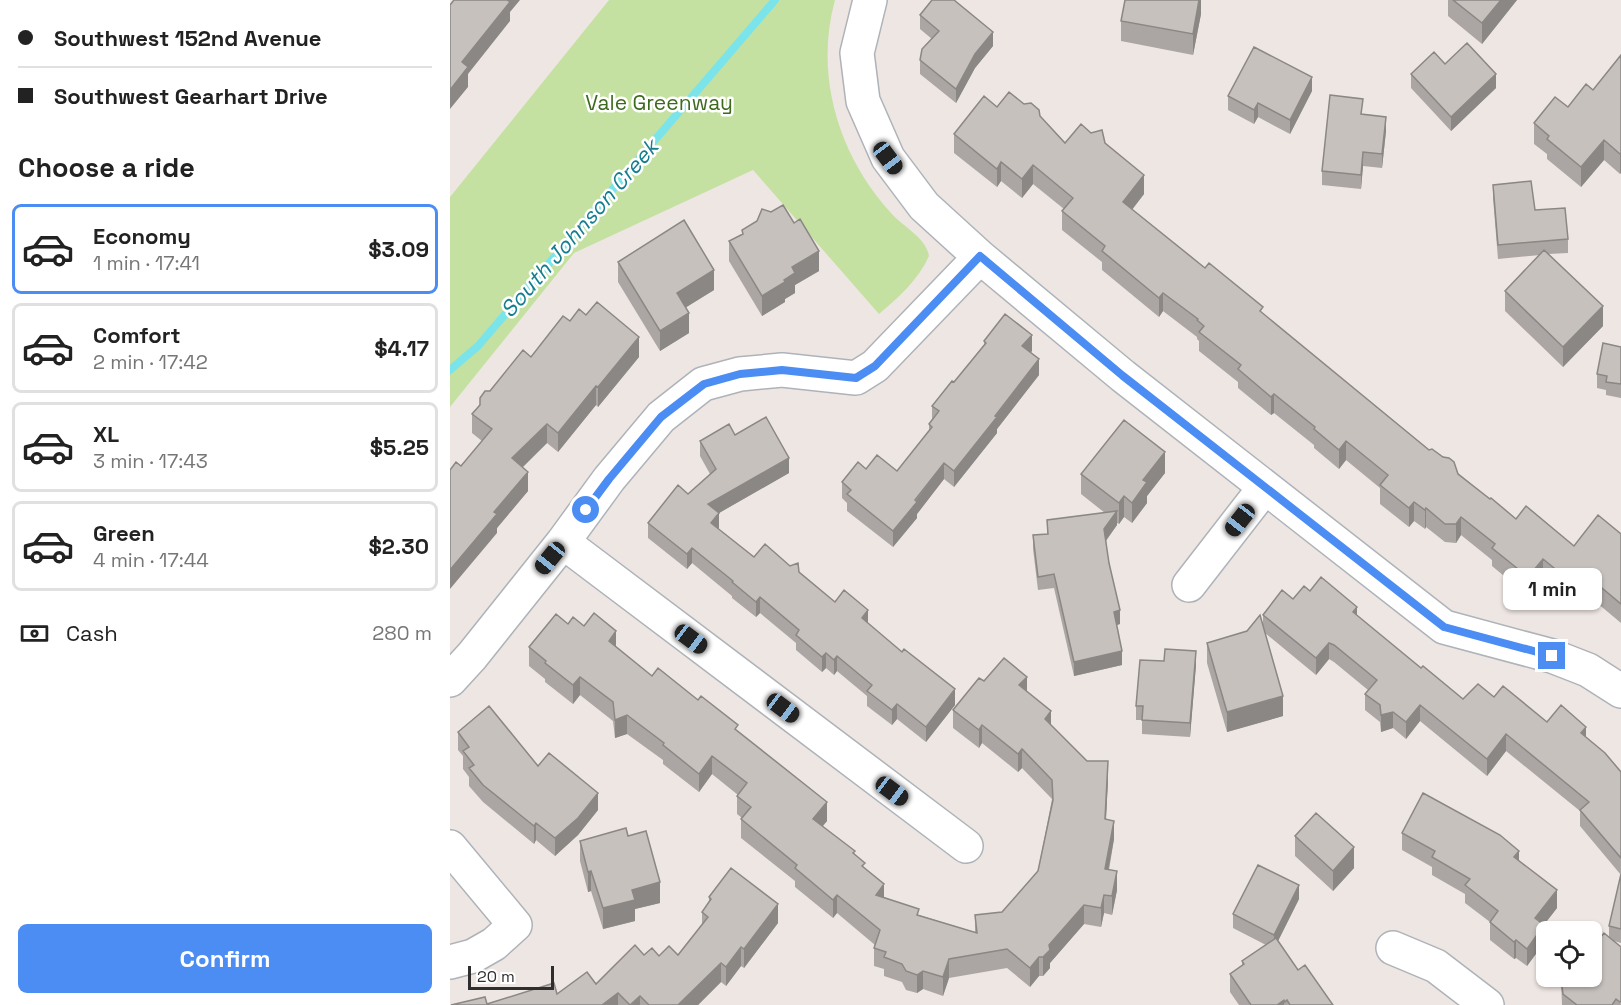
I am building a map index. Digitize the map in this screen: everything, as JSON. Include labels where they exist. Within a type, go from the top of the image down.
[{"type":"street","points":[[870,0],[857,53],[863,101],[888,158],[924,206],[1123,376],[1444,627],[1552,656],[1588,670],[1621,691]]},
{"type":"street","points":[[450,680],[472,656],[563,542],[609,479],[661,417],[704,384],[740,374],[782,370],[856,378],[875,366],[980,256]]},
{"type":"street","points":[[1189,585],[1265,488]]},
{"type":"street","points":[[563,542],[966,846]]},
{"type":"street","points":[[450,847],[515,925],[494,945],[473,956],[450,962]]},
{"type":"street","points":[[1394,948],[1436,966],[1487,1005]]},
{"type":"green space","name":"Vale Greenway","points":[[609,0],[835,0],[829,29],[830,86],[845,141],[873,191],[891,213],[919,238],[929,256],[914,280],[879,314],[753,170],[574,253],[450,407],[450,197]]},
{"type":"building","points":[[454,0],[507,0],[510,2],[462,62],[468,67],[450,90],[450,5]]},
{"type":"building","points":[[932,0],[954,0],[993,32],[975,54],[956,89],[920,60],[922,49],[939,31],[920,15]]},
{"type":"building","points":[[1125,0],[1199,0],[1193,34],[1121,21]]},
{"type":"building","points":[[1453,0],[1501,0],[1482,23]]},
{"type":"building","points":[[1467,43],[1496,74],[1451,117],[1411,74],[1434,52],[1445,64]]},
{"type":"building","points":[[1254,47],[1312,77],[1290,120],[1258,103],[1254,110],[1228,96]]},
{"type":"building","points":[[1621,55],[1621,153],[1604,140],[1581,167],[1547,139],[1549,136],[1534,123],[1555,97],[1568,107],[1586,84],[1593,90]]},
{"type":"building","points":[[1009,92],[1024,104],[1031,103],[1039,110],[1040,116],[1065,143],[1081,124],[1091,133],[1102,130],[1105,143],[1144,175],[1123,202],[1205,268],[1209,263],[1263,307],[1260,311],[1429,450],[1432,449],[1454,462],[1458,474],[1516,519],[1526,506],[1574,546],[1598,515],[1621,534],[1621,604],[1590,578],[1581,590],[1543,559],[1528,577],[1492,548],[1495,544],[1461,517],[1456,524],[1445,524],[1426,508],[1425,510],[1414,502],[1409,508],[1380,485],[1388,475],[1346,441],[1339,450],[1274,394],[1271,397],[1238,369],[1241,365],[1199,332],[1204,326],[1198,319],[1163,293],[1159,298],[1102,251],[1105,246],[1062,211],[1073,198],[1033,165],[1022,179],[1001,162],[997,169],[954,134],[984,96],[997,107]]},
{"type":"building","points":[[1330,95],[1363,99],[1361,114],[1386,117],[1382,154],[1363,152],[1361,175],[1322,171]]},
{"type":"building","points":[[1531,181],[1535,210],[1565,208],[1568,239],[1498,245],[1493,185]]},
{"type":"building","points":[[783,205],[794,223],[800,219],[819,251],[792,267],[795,273],[762,296],[729,241],[743,234],[742,230],[757,221],[762,209],[771,212]]},
{"type":"building","points":[[684,220],[714,270],[677,293],[689,313],[660,331],[618,262]]},
{"type":"building","points":[[1544,250],[1603,306],[1563,347],[1505,291]]},
{"type":"building","points":[[597,302],[639,337],[558,433],[547,424],[512,458],[528,472],[494,512],[497,514],[450,570],[450,470],[456,462],[461,466],[492,429],[472,414],[480,405],[480,398],[485,391],[490,391],[523,350],[531,357],[563,316],[570,321],[579,309],[586,315]]},
{"type":"building","points":[[1005,314],[1032,335],[1022,346],[1039,359],[954,471],[944,463],[893,531],[847,494],[851,490],[842,482],[858,462],[866,469],[877,455],[897,471],[932,427],[929,424],[939,411],[932,406],[986,343],[984,341]]},
{"type":"building","points":[[1603,343],[1621,347],[1621,384],[1606,382],[1607,376],[1597,374]]},
{"type":"building","points":[[766,417],[789,458],[708,504],[719,513],[711,523],[754,557],[765,544],[790,566],[798,563],[799,572],[835,602],[844,590],[868,610],[862,618],[902,652],[904,649],[955,689],[926,727],[897,704],[892,710],[867,691],[872,685],[837,656],[834,660],[826,653],[822,657],[796,635],[799,630],[760,597],[756,602],[692,548],[687,554],[648,523],[678,485],[688,494],[716,469],[700,441],[729,424],[735,435]]},
{"type":"building","points":[[1124,420],[1165,452],[1143,480],[1147,482],[1132,503],[1124,496],[1119,503],[1081,474]]},
{"type":"building","points":[[1117,511],[1104,529],[1120,610],[1114,612],[1122,651],[1074,662],[1054,574],[1038,577],[1033,535],[1048,534],[1047,520]]},
{"type":"building","points":[[1321,577],[1357,607],[1353,612],[1463,699],[1478,684],[1494,697],[1503,686],[1547,722],[1561,705],[1586,727],[1581,733],[1605,753],[1621,772],[1621,858],[1580,810],[1589,802],[1506,734],[1487,759],[1420,705],[1406,722],[1393,712],[1381,715],[1380,705],[1365,694],[1377,680],[1329,643],[1316,658],[1263,615],[1282,590],[1293,599],[1304,586],[1310,591]]},
{"type":"building","points":[[594,613],[616,631],[609,641],[652,676],[658,668],[698,700],[701,696],[738,725],[735,729],[827,802],[813,819],[855,851],[853,853],[865,863],[862,866],[884,884],[876,895],[919,909],[917,915],[977,933],[975,915],[1002,912],[1038,871],[1053,800],[1052,780],[1022,749],[1018,754],[982,725],[979,730],[953,710],[979,678],[984,681],[1004,658],[1027,677],[1019,685],[1051,711],[1045,719],[1087,761],[1108,761],[1105,819],[1114,821],[1105,869],[1117,871],[1112,896],[1104,895],[1101,908],[1084,905],[1049,945],[1050,950],[1043,957],[1039,957],[1030,968],[1007,949],[949,959],[943,977],[923,971],[917,975],[906,971],[902,964],[884,957],[886,952],[874,948],[880,930],[837,895],[833,900],[795,868],[797,865],[741,819],[751,807],[737,796],[747,783],[712,756],[699,774],[627,715],[615,720],[613,702],[580,677],[573,685],[529,647],[556,614],[568,624],[573,617],[584,626]]},
{"type":"building","points":[[1260,615],[1283,696],[1227,712],[1207,643],[1247,631]]},
{"type":"building","points":[[1165,649],[1196,651],[1190,723],[1142,720],[1143,706],[1136,706],[1140,660],[1164,661]]},
{"type":"building","points":[[489,706],[538,766],[549,753],[598,793],[578,818],[555,838],[536,823],[534,826],[483,785],[469,768],[474,765],[463,751],[469,747],[458,732]]},
{"type":"building","points":[[1423,793],[1500,835],[1519,851],[1514,857],[1557,890],[1535,918],[1539,921],[1536,921],[1536,936],[1527,949],[1516,940],[1514,942],[1490,922],[1498,911],[1465,885],[1470,879],[1432,857],[1435,851],[1402,833]]},
{"type":"building","points":[[1316,813],[1354,847],[1333,871],[1295,836]]},
{"type":"building","points":[[626,828],[628,836],[646,831],[660,882],[632,890],[635,900],[603,908],[591,871],[588,872],[580,841]]},
{"type":"building","points":[[1258,865],[1299,885],[1274,935],[1233,914]]},
{"type":"building","points":[[731,868],[778,904],[744,949],[741,947],[726,967],[721,963],[678,1005],[649,1005],[640,996],[630,1005],[618,993],[602,1005],[451,1005],[485,997],[487,1004],[554,983],[557,994],[587,972],[596,984],[635,945],[644,955],[652,948],[659,956],[669,946],[678,955],[708,917],[702,912],[711,899],[709,897]]},
{"type":"building","points":[[1621,874],[1621,929],[1609,926]]},
{"type":"building","points":[[1604,933],[1621,947],[1621,1001],[1616,999],[1612,1005],[1577,1005],[1563,994],[1562,987],[1602,987],[1602,936]]},
{"type":"building","points":[[1276,938],[1298,970],[1305,965],[1333,1005],[1290,1005],[1287,1000],[1285,1002],[1284,1000],[1277,1005],[1251,1005],[1230,974],[1244,964],[1242,961]]},
{"type":"waterway","name":"South Johnson Creek","points":[[450,370],[478,346],[775,0]]},
{"type":"route","points":[[586,510],[661,417],[704,384],[740,374],[782,370],[856,378],[875,366],[980,256],[1123,376],[1444,627],[1552,656]]}]
